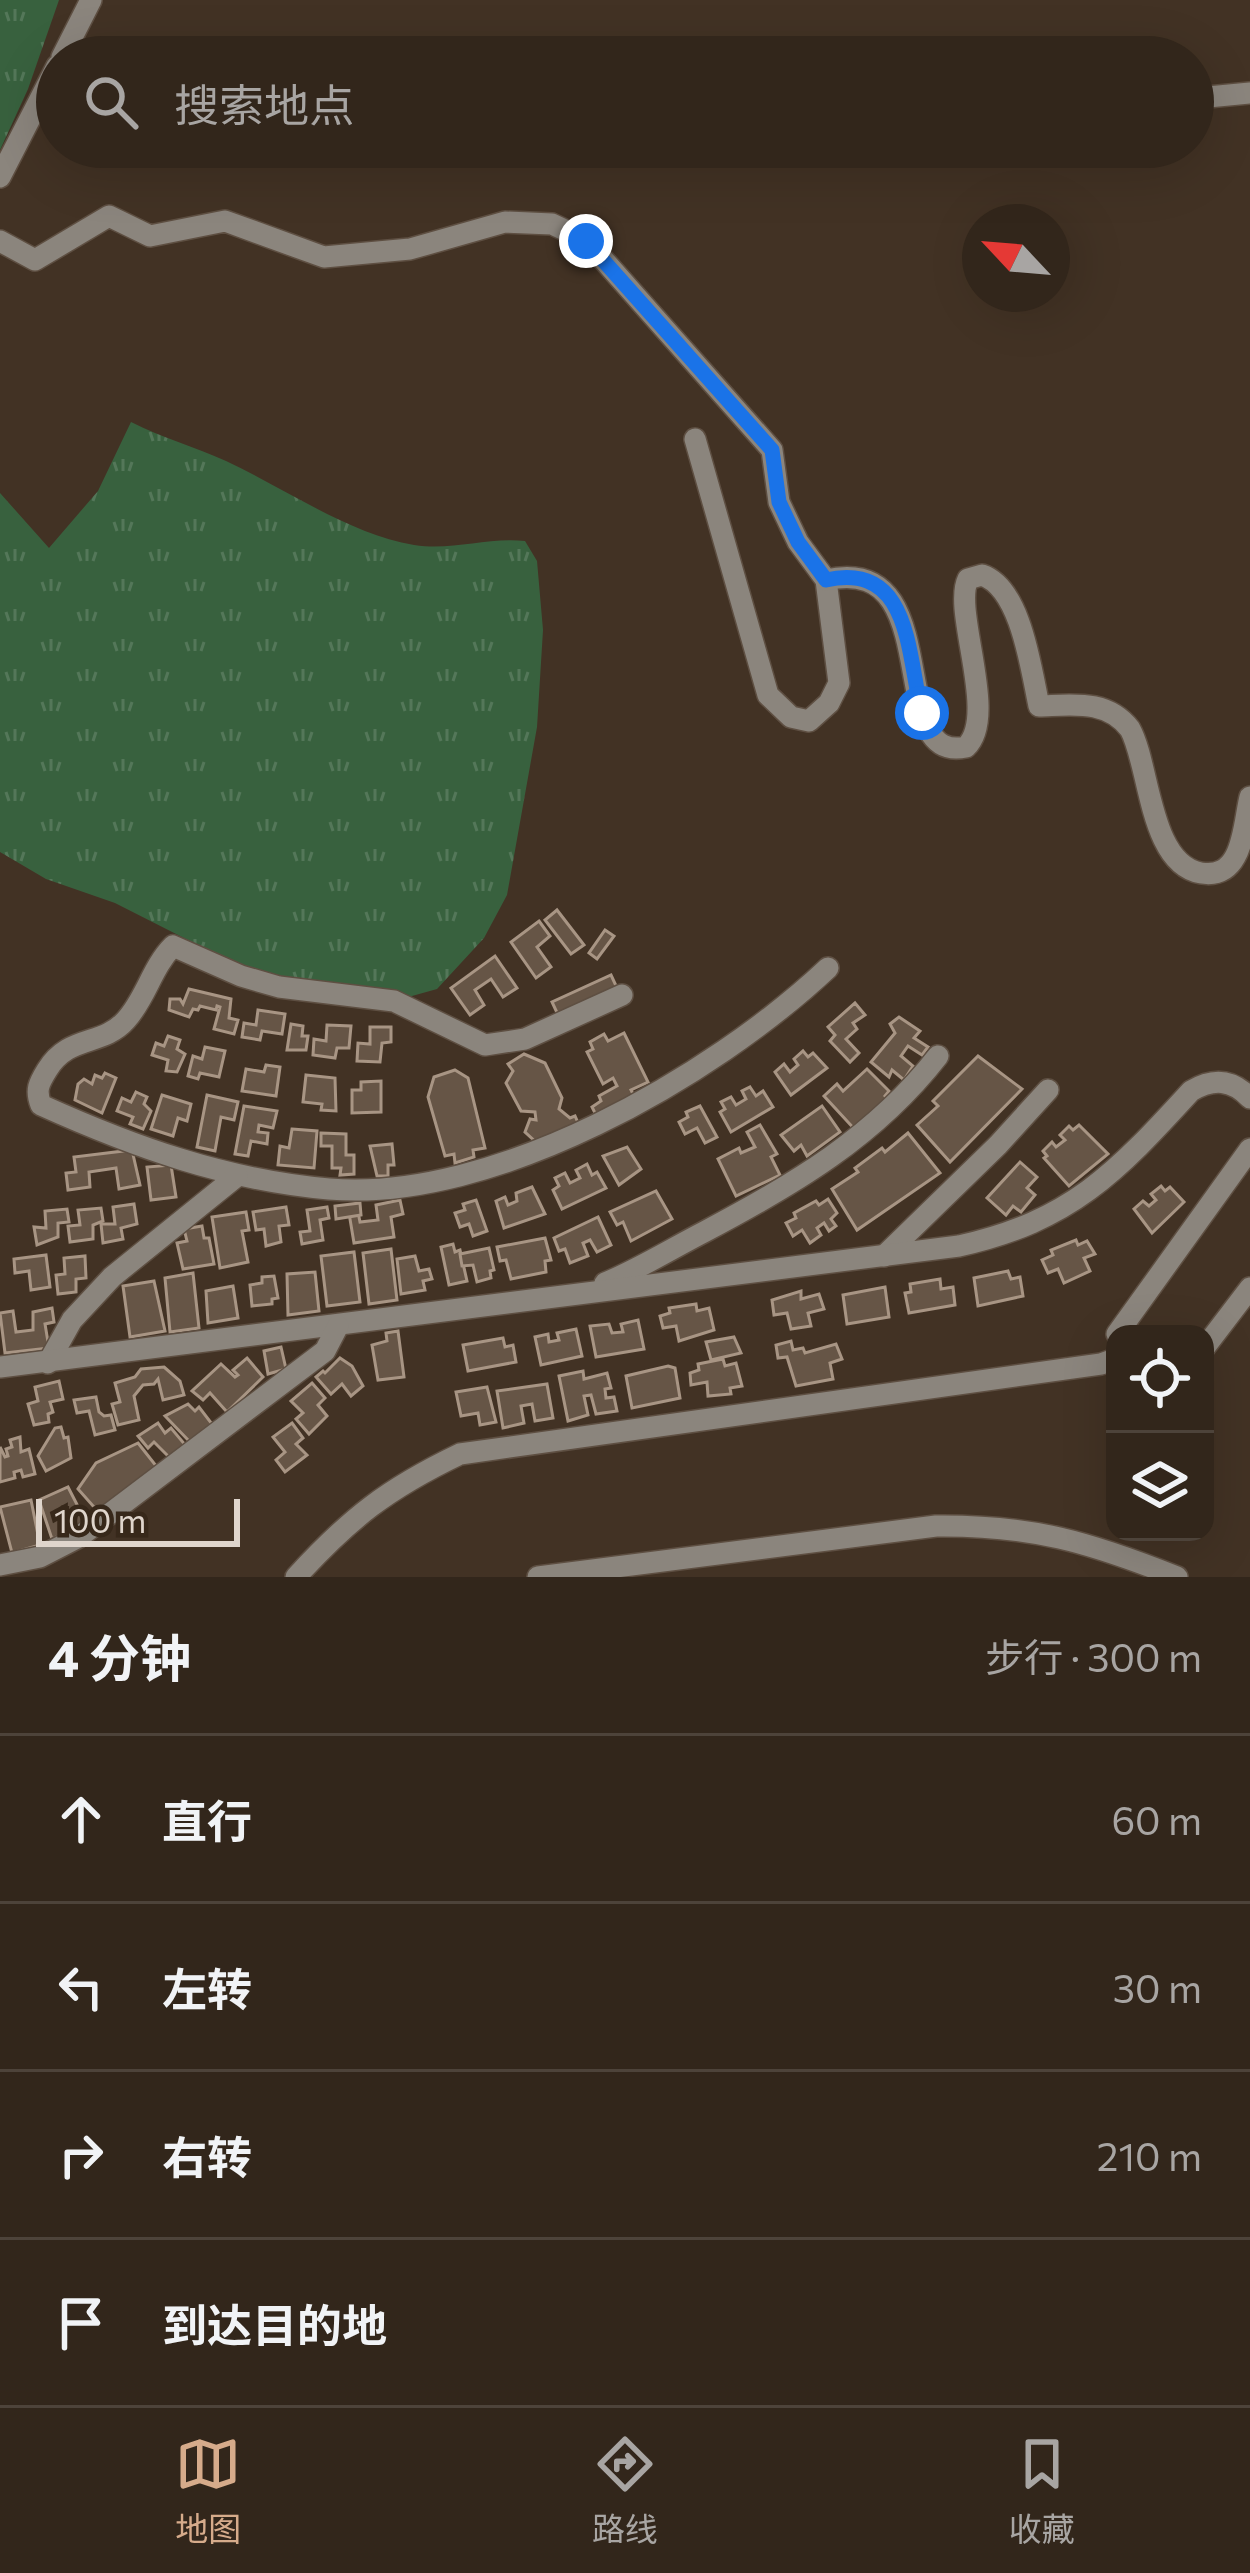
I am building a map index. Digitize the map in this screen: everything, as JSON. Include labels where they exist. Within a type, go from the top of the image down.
[{"type":"street","points":[[73,36],[91,0]]},
{"type":"street","points":[[1214,96],[1250,93]]},
{"type":"street","points":[[0,177],[36,107]]},
{"type":"street","points":[[0,241],[34,260],[110,216],[150,236],[225,220],[323,256],[410,250],[505,222],[552,224],[586,241],[772,450],[779,502],[798,542],[826,580],[839,682],[829,704],[809,721],[791,717],[768,695],[695,439]]},
{"type":"street","points":[[826,580],[857,578],[878,585],[889,595],[903,626],[926,722],[948,748],[966,748],[975,736],[974,658],[963,595],[968,579],[982,574],[997,581],[1011,605],[1040,706],[1096,706],[1116,713],[1130,729],[1157,819],[1180,861],[1200,873],[1220,872],[1229,866],[1238,853],[1250,797]]},
{"type":"street","points":[[622,995],[525,1040],[485,1046],[394,1001],[280,987],[241,976],[173,946],[115,1031],[58,1052],[38,1086],[38,1097],[40,1106],[130,1145],[238,1176],[333,1190],[448,1179],[585,1129],[683,1078],[790,1004],[828,968]]},
{"type":"street","points":[[570,1294],[610,1282],[785,1190],[832,1160],[877,1122],[938,1056]]},
{"type":"street","points":[[0,1367],[995,1238],[1058,1212],[1127,1161],[1190,1091],[1202,1084],[1229,1083],[1250,1098]]},
{"type":"street","points":[[884,1256],[1048,1090]]},
{"type":"street","points":[[1123,1325],[1250,1149]]},
{"type":"street","points":[[48,1364],[72,1320],[112,1277],[238,1176]]},
{"type":"street","points":[[1214,1334],[1250,1288]]},
{"type":"street","points":[[0,1565],[40,1557],[80,1538],[325,1351],[338,1326]]},
{"type":"street","points":[[296,1577],[346,1522],[413,1476],[460,1454],[1106,1362]]},
{"type":"street","points":[[538,1577],[936,1526],[999,1525],[1095,1544],[1177,1577]]},
{"type":"green space","points":[[0,0],[59,0],[46,36],[36,36],[36,66],[0,150]]},
{"type":"green space","points":[[131,422],[226,461],[366,531],[428,546],[525,541],[537,561],[543,630],[537,727],[507,895],[484,938],[437,989],[394,1001],[257,975],[115,903],[46,879],[0,852],[0,493],[49,548],[98,491]]},
{"type":"building","points":[[557,910],[584,945],[571,954],[545,920]]},
{"type":"building","points":[[539,921],[550,936],[537,947],[551,967],[536,978],[511,942]]},
{"type":"building","points":[[605,930],[614,936],[597,959],[589,953]]},
{"type":"building","points":[[495,956],[517,988],[503,997],[491,979],[475,990],[484,1005],[470,1015],[451,988]]},
{"type":"building","points":[[611,975],[618,990],[559,1017],[552,1002]]},
{"type":"building","points":[[189,989],[231,999],[229,1018],[238,1020],[234,1034],[214,1029],[220,1007],[200,1006],[189,1017],[169,1010],[170,999],[183,1004]]},
{"type":"building","points":[[855,1003],[865,1015],[853,1023],[857,1029],[846,1039],[859,1053],[850,1062],[830,1041],[835,1035],[828,1027]]},
{"type":"building","points":[[258,1010],[285,1014],[282,1034],[262,1031],[260,1040],[242,1037],[244,1023],[256,1025]]},
{"type":"building","points":[[899,1017],[920,1031],[914,1038],[928,1047],[922,1055],[908,1046],[901,1056],[913,1066],[904,1080],[892,1070],[889,1077],[871,1062],[895,1033],[890,1024]]},
{"type":"building","points":[[291,1024],[303,1026],[302,1036],[308,1036],[306,1050],[287,1050]]},
{"type":"building","points":[[327,1025],[351,1026],[349,1048],[337,1048],[335,1058],[313,1055],[314,1039],[326,1041]]},
{"type":"building","points":[[370,1027],[391,1027],[391,1042],[382,1043],[380,1062],[357,1061],[358,1043],[370,1044]]},
{"type":"building","points":[[624,1033],[648,1082],[631,1090],[635,1098],[597,1117],[592,1107],[601,1101],[599,1096],[617,1086],[613,1078],[603,1084],[587,1052],[593,1049],[590,1042],[604,1034],[608,1041]]},
{"type":"building","points":[[168,1036],[180,1040],[177,1049],[185,1054],[177,1072],[166,1071],[168,1060],[152,1055],[156,1043],[164,1046]]},
{"type":"building","points":[[205,1047],[225,1051],[219,1077],[188,1076],[193,1056],[202,1059]]},
{"type":"building","points":[[803,1051],[808,1057],[813,1053],[827,1068],[791,1095],[775,1072],[784,1064],[790,1072]]},
{"type":"building","points":[[524,1054],[545,1063],[562,1098],[559,1109],[570,1118],[575,1116],[579,1125],[538,1144],[525,1132],[530,1119],[536,1120],[535,1112],[521,1111],[506,1083],[513,1071],[508,1064]]},
{"type":"building","points":[[978,1056],[1022,1089],[950,1162],[917,1125],[938,1106],[933,1101]]},
{"type":"building","points":[[266,1065],[280,1067],[276,1096],[242,1091],[246,1069],[264,1072]]},
{"type":"building","points":[[867,1069],[889,1091],[885,1096],[892,1103],[858,1133],[824,1096],[837,1084],[843,1091]]},
{"type":"building","points":[[455,1070],[468,1078],[485,1148],[455,1163],[454,1154],[445,1156],[428,1097],[434,1077]]},
{"type":"building","points":[[105,1073],[116,1078],[102,1113],[75,1100],[78,1084],[84,1079],[92,1084],[95,1075],[102,1078]]},
{"type":"building","points":[[306,1075],[335,1078],[336,1111],[303,1102]]},
{"type":"building","points":[[381,1081],[381,1112],[352,1113],[352,1090],[361,1090],[361,1082]]},
{"type":"building","points":[[750,1087],[756,1096],[763,1091],[773,1107],[731,1132],[720,1112],[725,1109],[721,1102],[731,1097],[736,1105],[746,1099],[742,1091]]},
{"type":"building","points":[[136,1092],[147,1097],[144,1104],[151,1111],[143,1129],[130,1124],[133,1117],[117,1111],[122,1098],[131,1102]]},
{"type":"building","points":[[162,1095],[191,1104],[187,1121],[178,1118],[173,1136],[151,1129]]},
{"type":"building","points":[[207,1095],[238,1102],[234,1120],[221,1117],[215,1151],[197,1147]]},
{"type":"building","points":[[244,1106],[277,1111],[273,1128],[259,1125],[258,1132],[268,1133],[267,1144],[251,1141],[248,1156],[235,1154]]},
{"type":"building","points":[[700,1106],[717,1137],[705,1143],[697,1128],[685,1134],[679,1122],[688,1117],[686,1112]]},
{"type":"building","points":[[822,1106],[840,1132],[807,1156],[801,1145],[794,1151],[781,1135]]},
{"type":"building","points":[[760,1125],[777,1154],[771,1157],[780,1175],[736,1196],[718,1159],[739,1148],[741,1153],[755,1147],[747,1132]]},
{"type":"building","points":[[1079,1125],[1108,1154],[1069,1186],[1043,1151],[1052,1142],[1056,1147],[1065,1140],[1060,1135],[1069,1126],[1073,1130]]},
{"type":"building","points":[[292,1129],[317,1131],[314,1168],[278,1165],[280,1146],[289,1148]]},
{"type":"building","points":[[321,1133],[346,1134],[346,1155],[354,1155],[354,1174],[340,1175],[341,1168],[332,1168],[332,1146],[321,1146]]},
{"type":"building","points":[[908,1133],[940,1173],[857,1230],[832,1189]]},
{"type":"building","points":[[392,1144],[394,1165],[388,1165],[388,1176],[377,1176],[370,1146]]},
{"type":"building","points":[[627,1147],[641,1169],[619,1185],[603,1156]]},
{"type":"building","points":[[132,1150],[140,1185],[119,1189],[116,1168],[89,1172],[90,1187],[68,1190],[66,1173],[76,1172],[74,1157]]},
{"type":"building","points":[[1020,1162],[1037,1177],[1027,1188],[1035,1195],[1021,1212],[1013,1206],[1006,1215],[987,1198]]},
{"type":"building","points":[[587,1164],[606,1188],[562,1209],[553,1190],[559,1186],[555,1178],[565,1173],[570,1183],[580,1178],[576,1170]]},
{"type":"building","points":[[171,1165],[176,1197],[151,1200],[147,1167]]},
{"type":"building","points":[[1161,1186],[1165,1191],[1170,1187],[1184,1202],[1152,1233],[1134,1209],[1143,1201],[1149,1206],[1156,1200],[1151,1194]]},
{"type":"building","points":[[532,1187],[545,1214],[504,1228],[496,1201],[505,1197],[508,1205],[517,1201],[516,1193]]},
{"type":"building","points":[[656,1191],[672,1219],[631,1241],[623,1222],[617,1225],[610,1212]]},
{"type":"building","points":[[828,1199],[837,1213],[831,1219],[836,1226],[829,1231],[824,1223],[817,1228],[821,1235],[810,1243],[802,1230],[793,1236],[786,1223],[796,1218],[794,1213]]},
{"type":"building","points":[[400,1200],[403,1214],[391,1217],[394,1237],[354,1243],[349,1213],[358,1212],[360,1222],[378,1220],[376,1205]]},
{"type":"building","points":[[476,1200],[487,1231],[473,1236],[469,1224],[460,1227],[455,1213]]},
{"type":"building","points":[[360,1203],[361,1215],[336,1219],[335,1206]]},
{"type":"building","points":[[134,1204],[137,1224],[121,1228],[123,1239],[103,1243],[101,1224],[115,1224],[113,1207]]},
{"type":"building","points":[[286,1207],[289,1225],[279,1226],[281,1242],[266,1246],[264,1229],[256,1230],[253,1212]]},
{"type":"building","points":[[327,1207],[329,1218],[320,1220],[323,1240],[302,1244],[300,1232],[310,1231],[307,1210]]},
{"type":"building","points":[[101,1208],[103,1221],[93,1225],[93,1239],[70,1242],[68,1226],[80,1225],[78,1210]]},
{"type":"building","points":[[67,1209],[69,1222],[58,1223],[58,1237],[37,1245],[34,1227],[46,1228],[45,1211]]},
{"type":"building","points":[[246,1212],[249,1230],[242,1231],[248,1262],[220,1268],[212,1217]]},
{"type":"building","points":[[598,1217],[611,1245],[597,1252],[590,1240],[583,1243],[588,1256],[570,1263],[554,1238]]},
{"type":"building","points":[[202,1226],[214,1264],[183,1269],[177,1243],[187,1241],[184,1229]]},
{"type":"building","points":[[545,1238],[551,1260],[545,1261],[546,1272],[511,1279],[497,1247]]},
{"type":"building","points":[[1076,1240],[1078,1245],[1087,1241],[1095,1254],[1084,1258],[1090,1271],[1064,1283],[1058,1269],[1048,1273],[1042,1260],[1053,1255],[1051,1250]]},
{"type":"building","points":[[453,1244],[455,1252],[460,1250],[467,1281],[449,1285],[441,1247]]},
{"type":"building","points":[[489,1248],[494,1270],[491,1278],[477,1282],[473,1265],[462,1266],[460,1254]]},
{"type":"building","points":[[391,1249],[397,1300],[369,1304],[363,1253]]},
{"type":"building","points":[[354,1252],[360,1302],[327,1306],[321,1256]]},
{"type":"building","points":[[46,1255],[50,1287],[31,1290],[29,1271],[15,1273],[14,1259]]},
{"type":"building","points":[[85,1256],[86,1278],[76,1279],[76,1292],[58,1294],[56,1275],[65,1274],[64,1258]]},
{"type":"building","points":[[415,1256],[419,1271],[429,1269],[432,1279],[423,1281],[425,1290],[401,1294],[397,1259]]},
{"type":"building","points":[[1008,1271],[1011,1279],[1020,1277],[1023,1296],[978,1306],[974,1278]]},
{"type":"building","points":[[315,1272],[319,1311],[288,1315],[287,1274]]},
{"type":"building","points":[[193,1273],[199,1328],[170,1332],[165,1278]]},
{"type":"building","points":[[274,1276],[278,1298],[272,1304],[252,1306],[250,1285]]},
{"type":"building","points":[[940,1279],[941,1289],[953,1287],[955,1305],[909,1313],[905,1293],[911,1292],[910,1284]]},
{"type":"building","points":[[154,1281],[165,1331],[130,1337],[123,1286]]},
{"type":"building","points":[[233,1286],[238,1318],[208,1323],[206,1291]]},
{"type":"building","points":[[885,1287],[889,1317],[847,1324],[843,1295]]},
{"type":"building","points":[[801,1291],[801,1299],[819,1294],[824,1309],[808,1313],[811,1326],[791,1329],[787,1313],[774,1315],[772,1300]]},
{"type":"building","points":[[696,1304],[697,1311],[709,1308],[714,1330],[679,1341],[676,1326],[663,1328],[660,1316],[670,1313],[669,1308]]},
{"type":"building","points":[[52,1308],[54,1322],[45,1324],[49,1348],[5,1353],[0,1313],[13,1311],[16,1332],[33,1330],[33,1312]]},
{"type":"building","points":[[638,1320],[644,1349],[596,1357],[590,1326],[609,1324],[612,1333],[623,1332],[621,1324]]},
{"type":"building","points":[[576,1329],[582,1356],[541,1365],[535,1337],[548,1334],[549,1342],[559,1340],[557,1333]]},
{"type":"building","points":[[398,1331],[404,1377],[378,1380],[372,1345],[387,1341],[386,1333]]},
{"type":"building","points":[[734,1337],[741,1353],[711,1360],[706,1342]]},
{"type":"building","points":[[503,1338],[505,1347],[513,1345],[516,1362],[468,1371],[463,1345]]},
{"type":"building","points":[[791,1341],[793,1350],[803,1348],[805,1353],[836,1344],[842,1359],[830,1363],[833,1379],[796,1386],[787,1357],[778,1358],[776,1345]]},
{"type":"building","points":[[281,1347],[286,1369],[268,1374],[264,1351]]},
{"type":"building","points":[[247,1358],[263,1377],[227,1412],[210,1393],[203,1400],[192,1391],[221,1364],[235,1377],[233,1370]]},
{"type":"building","points":[[340,1358],[352,1366],[363,1386],[351,1396],[342,1384],[331,1394],[316,1377]]},
{"type":"building","points":[[723,1359],[725,1366],[736,1363],[742,1386],[730,1388],[731,1394],[708,1396],[707,1382],[691,1385],[690,1373],[699,1370],[698,1364]]},
{"type":"building","points":[[164,1367],[180,1381],[184,1395],[163,1400],[158,1379],[143,1385],[134,1396],[139,1420],[118,1425],[112,1404],[120,1402],[115,1383],[135,1377],[141,1369]]},
{"type":"building","points":[[675,1368],[680,1398],[632,1408],[626,1376]]},
{"type":"building","points":[[583,1371],[584,1379],[607,1373],[611,1388],[605,1389],[606,1398],[614,1397],[617,1411],[596,1414],[591,1395],[584,1396],[588,1415],[568,1421],[559,1376]]},
{"type":"building","points":[[59,1381],[63,1399],[50,1402],[49,1422],[34,1425],[28,1404],[38,1401],[35,1387]]},
{"type":"building","points":[[312,1383],[325,1398],[318,1405],[327,1416],[309,1434],[296,1419],[303,1413],[291,1401]]},
{"type":"building","points":[[547,1384],[553,1418],[535,1421],[532,1404],[521,1406],[524,1423],[503,1428],[497,1391]]},
{"type":"building","points":[[487,1387],[496,1422],[480,1425],[478,1413],[461,1416],[456,1392]]},
{"type":"building","points":[[96,1397],[99,1412],[111,1415],[115,1430],[95,1435],[89,1411],[77,1413],[74,1400]]},
{"type":"building","points":[[188,1404],[195,1411],[199,1407],[212,1424],[190,1442],[165,1416]]},
{"type":"building","points":[[158,1423],[165,1433],[171,1428],[187,1447],[172,1460],[154,1442],[148,1448],[138,1436]]},
{"type":"building","points":[[292,1423],[303,1438],[296,1444],[307,1455],[285,1472],[276,1460],[285,1452],[273,1437]]},
{"type":"building","points":[[61,1427],[71,1458],[46,1471],[38,1456],[55,1428]]},
{"type":"building","points":[[20,1437],[21,1452],[29,1449],[35,1474],[23,1477],[21,1470],[14,1472],[15,1478],[0,1482],[0,1447],[8,1456],[10,1440]]},
{"type":"building","points":[[138,1443],[157,1467],[101,1515],[78,1489],[96,1463]]},
{"type":"building","points":[[68,1487],[86,1522],[52,1539],[39,1500]]},
{"type":"building","points":[[31,1500],[40,1545],[12,1553],[0,1507]]},
{"type":"route","points":[[586,241],[772,450],[779,502],[798,542],[826,580],[857,578],[878,585],[889,595],[903,626],[922,713]]}]
